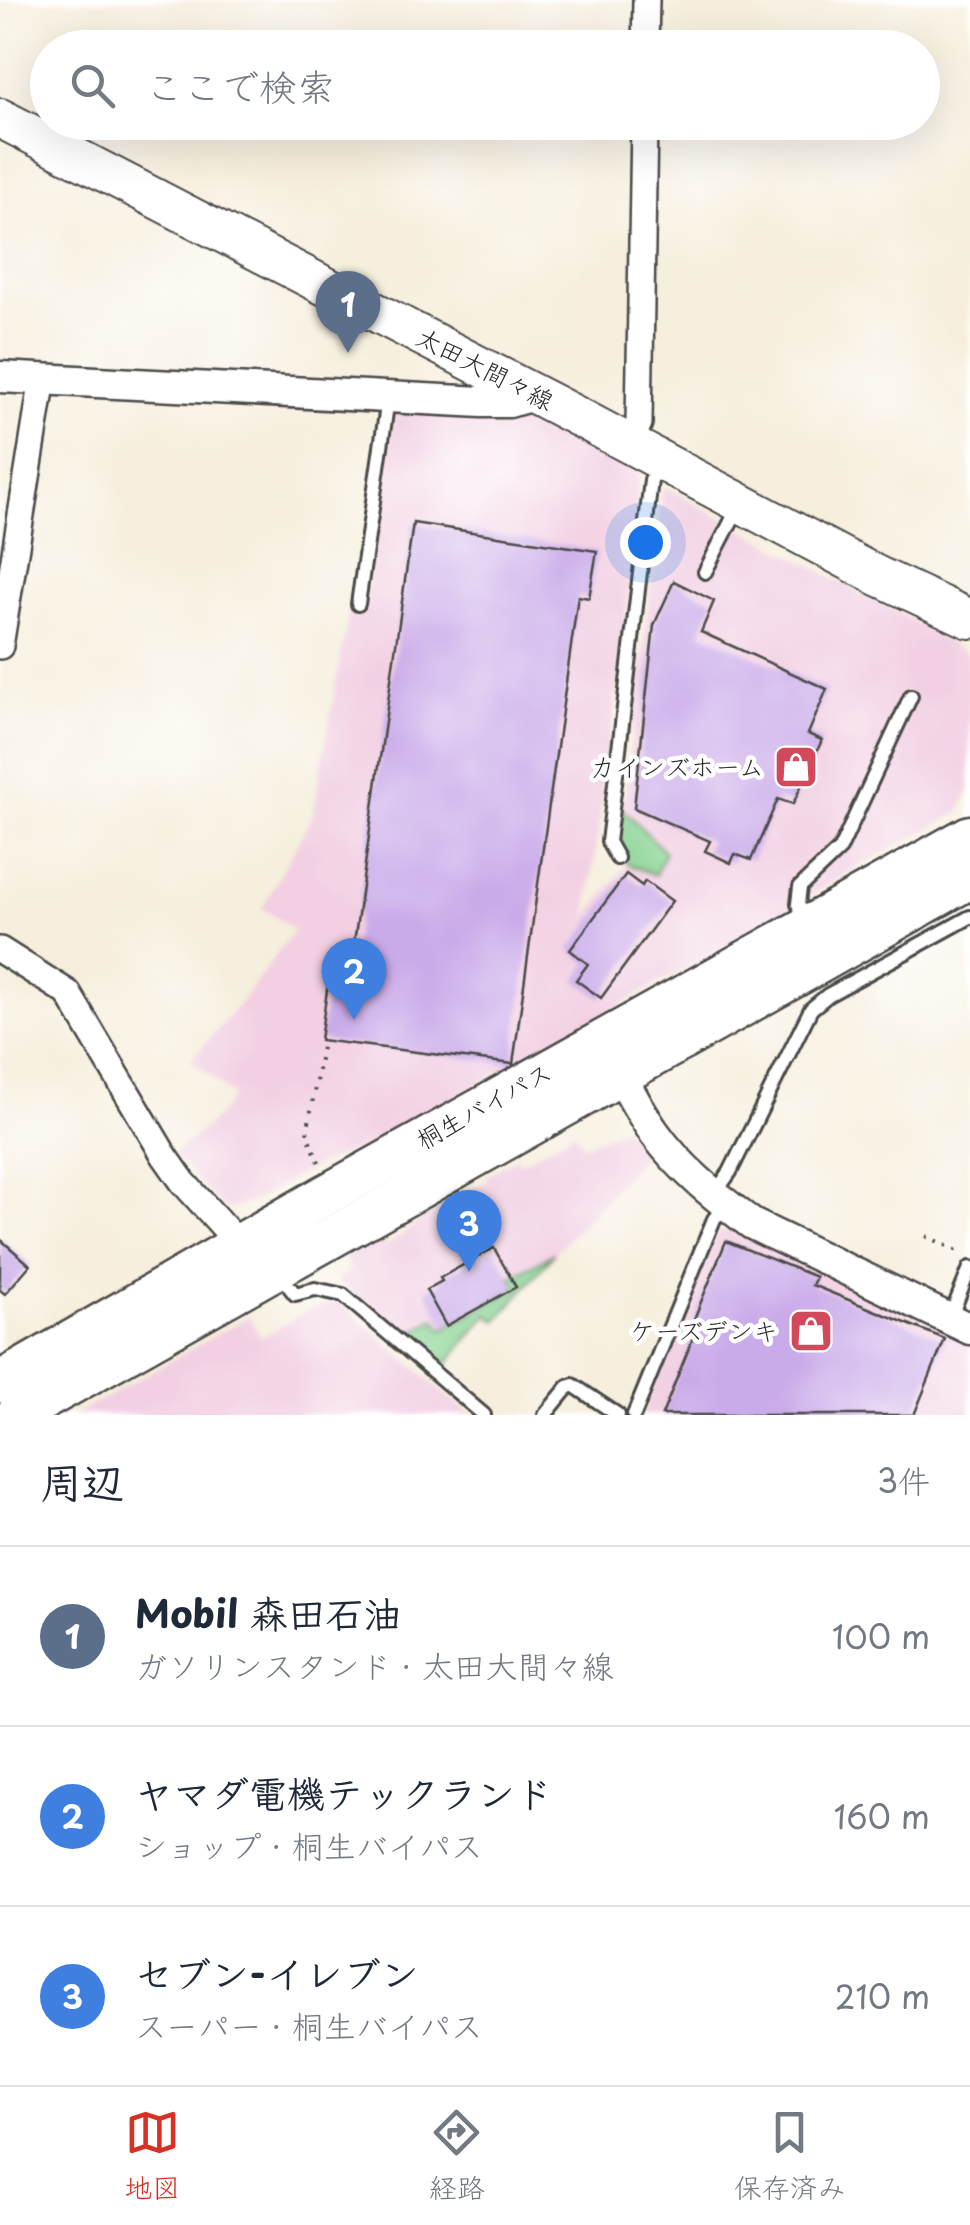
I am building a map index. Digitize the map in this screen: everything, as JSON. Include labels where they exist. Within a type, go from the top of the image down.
[{"type":"highway","name":"桐生バイパス","points":[[16,1415],[276,1269],[610,1057],[807,926],[970,836]]},
{"type":"highway","name":"桐生バイパス","points":[[0,1382],[240,1245],[970,878]]},
{"type":"main road","name":"太田大間々線","points":[[0,118],[30,134]]},
{"type":"main road","name":"太田大間々線","points":[[42,140],[878,576],[970,618]]},
{"type":"street","points":[[645,30],[646,0]]},
{"type":"street","points":[[644,140],[639,423],[645,452]]},
{"type":"street","points":[[0,378],[510,402],[533,395]]},
{"type":"street","points":[[0,646],[43,378]]},
{"type":"street","points":[[0,950],[68,992],[164,1155],[240,1245]]},
{"type":"street","points":[[610,1057],[654,1132],[684,1168],[720,1200],[752,1224],[960,1325]]},
{"type":"lane","points":[[358,604],[389,396]]},
{"type":"lane","points":[[617,858],[608,842],[652,480],[645,452]]},
{"type":"lane","points":[[706,572],[740,504]]},
{"type":"lane","points":[[807,926],[798,904],[800,887],[840,849],[911,696]]},
{"type":"lane","points":[[634,1415],[730,1172],[811,1010],[828,995],[970,917]]},
{"type":"lane","points":[[960,1325],[970,1268]]},
{"type":"lane","points":[[276,1269],[295,1294],[316,1289],[343,1296],[484,1415]]},
{"type":"lane","points":[[545,1415],[574,1385],[618,1415]]},
{"type":"path","points":[[322,1040],[307,1134],[326,1174]]},
{"type":"path","points":[[926,1236],[964,1254]]},
{"type":"shaded area","points":[[401,409],[531,418],[639,473],[626,619],[587,916],[627,864],[655,875],[665,852],[623,809],[663,486],[970,655],[970,789],[959,813],[851,871],[769,922],[373,1143],[319,1164],[254,1201],[223,1208],[173,1154],[220,1114],[233,1096],[191,1060],[243,1000],[294,930],[262,908],[313,814],[349,610],[364,612],[394,415]]},
{"type":"shaded area","points":[[623,1128],[632,1133],[638,1130],[648,1149],[582,1224],[554,1253],[512,1277],[517,1287],[442,1329],[436,1319],[404,1337],[336,1280],[351,1270],[343,1257],[379,1237],[387,1246],[428,1214],[487,1181],[486,1176],[517,1157],[520,1163],[575,1131],[583,1146]]},
{"type":"shaded area","name":"ケーズデンキ","points":[[736,1227],[970,1343],[970,1415],[642,1415],[716,1234]]},
{"type":"shaded area","points":[[338,1301],[470,1415],[75,1415],[249,1316],[261,1338],[303,1313]]},
{"type":"green space","points":[[623,809],[665,852],[655,875],[627,864],[618,844]]},
{"type":"green space","points":[[554,1253],[497,1321],[488,1314],[442,1370],[404,1337],[436,1319],[443,1329],[517,1288],[511,1277]]},
{"type":"building","points":[[413,523],[597,551],[589,598],[578,596],[513,1064],[320,1040],[328,983],[348,986]]},
{"type":"building","points":[[674,581],[714,601],[701,632],[827,689],[808,734],[822,740],[793,804],[778,799],[751,860],[735,854],[731,863],[705,851],[710,841],[634,808],[654,625]]},
{"type":"building","points":[[626,874],[642,886],[645,881],[672,901],[601,998],[576,980],[588,964],[570,950]]},
{"type":"building","points":[[0,1239],[30,1265],[5,1294],[0,1290]]},
{"type":"building","name":"ケーズデンキ","points":[[726,1241],[816,1277],[812,1285],[945,1339],[914,1415],[662,1415],[699,1323],[694,1319]]},
{"type":"building","points":[[494,1248],[516,1287],[446,1326],[426,1290]]},
{"type":"place","name":"Mobil 森田石油","points":[[348,353]]},
{"type":"place","name":"カインズホーム","points":[[796,767]]},
{"type":"place","name":"ヤマダ電機テックランド","points":[[354,1020]]},
{"type":"place","name":"セブン-イレブン","points":[[469,1272]]},
{"type":"place","name":"ケーズデンキ","points":[[811,1331]]}]
